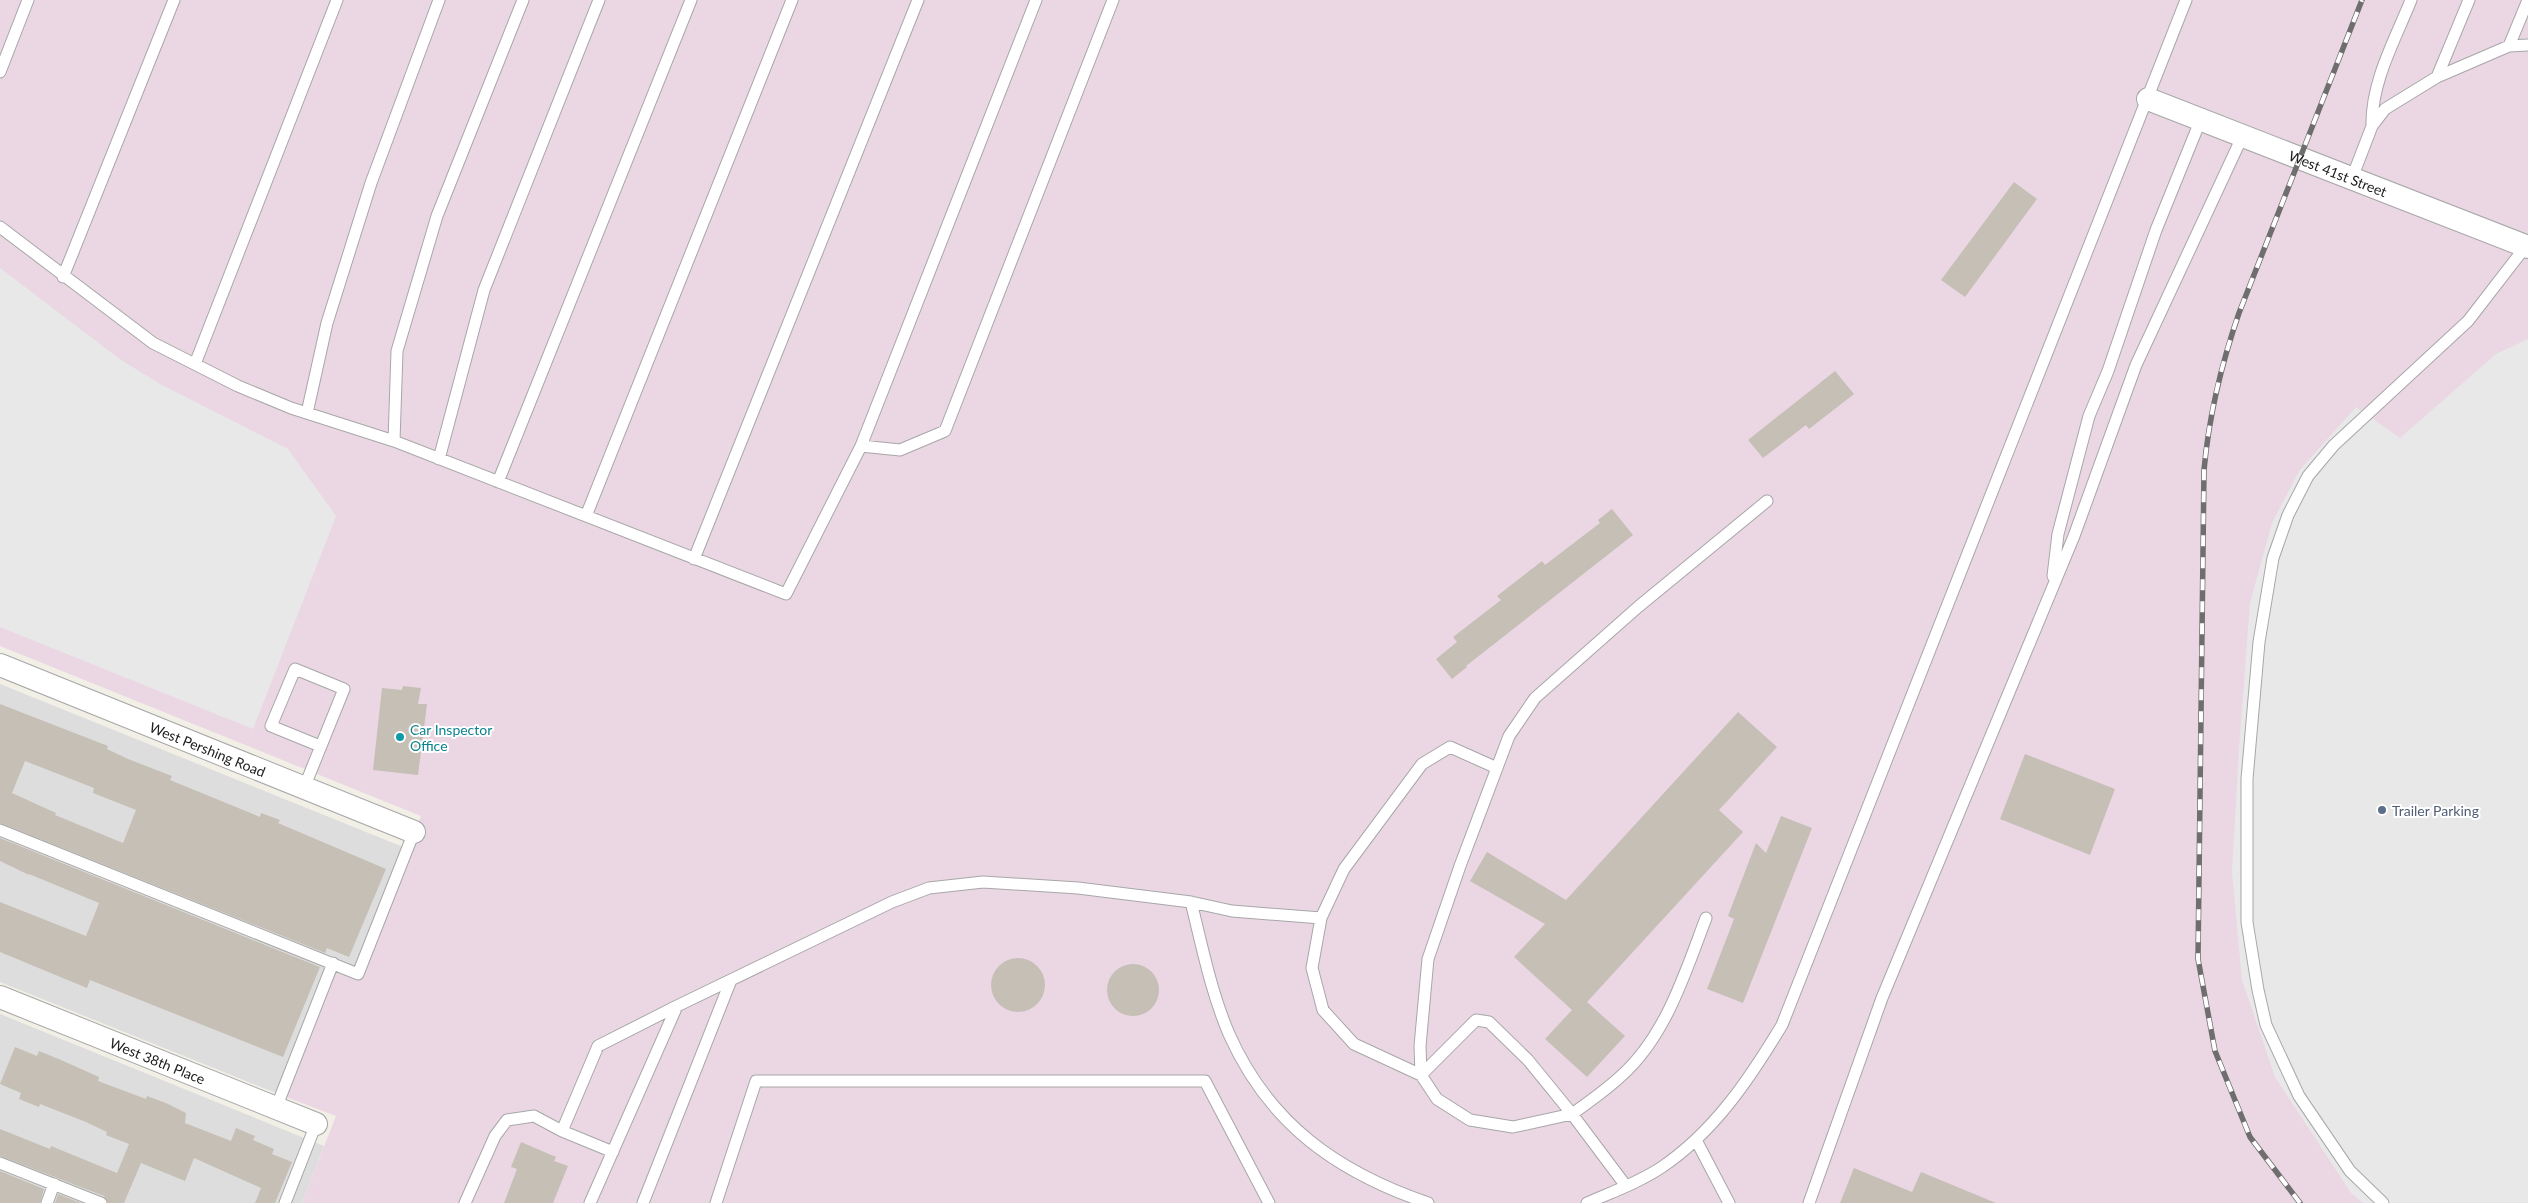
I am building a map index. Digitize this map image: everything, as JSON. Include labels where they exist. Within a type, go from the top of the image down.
[{"type":"street","name":"West 41st Street","points":[[2148,99],[2527,247]]},
{"type":"street","name":"West Pershing Road","points":[[0,665],[414,832]]},
{"type":"street","name":"West 38th Place","points":[[0,997],[316,1124]]},
{"type":"lane","points":[[0,72],[28,0]]},
{"type":"lane","points":[[63,277],[174,0]]},
{"type":"lane","points":[[195,364],[336,0]]},
{"type":"lane","points":[[307,413],[327,322],[371,183],[439,0]]},
{"type":"lane","points":[[394,441],[396,351],[437,216],[523,0]]},
{"type":"lane","points":[[439,459],[484,290],[599,0]]},
{"type":"lane","points":[[498,482],[690,0]]},
{"type":"lane","points":[[586,516],[792,0]]},
{"type":"lane","points":[[694,558],[918,0]]},
{"type":"lane","points":[[0,227],[63,277],[153,343],[238,386],[307,413],[394,441],[786,594],[860,446],[1036,0]]},
{"type":"lane","points":[[860,446],[900,450],[945,431],[1114,0]]},
{"type":"lane","points":[[1587,1203],[1626,1186],[1662,1167],[1696,1140],[1758,1066],[1782,1025],[2186,0]]},
{"type":"lane","points":[[2372,126],[2372,107],[2376,90],[2411,0]]},
{"type":"lane","points":[[2437,77],[2469,0]]},
{"type":"lane","points":[[2509,46],[2528,0]]},
{"type":"lane","points":[[2352,178],[2372,126],[2385,109],[2437,77],[2509,46],[2528,45]]},
{"type":"lane","points":[[2051,590],[2058,534],[2089,416],[2108,371],[2156,230],[2201,119]]},
{"type":"lane","points":[[1809,1203],[1882,998],[2074,536],[2136,365],[2243,135]]},
{"type":"lane","points":[[2383,1203],[2350,1172],[2299,1096],[2266,1025],[2258,990],[2247,922],[2247,779],[2259,642],[2273,558],[2288,515],[2308,476],[2334,445],[2468,320],[2527,247]]},
{"type":"lane","points":[[1421,1075],[1420,1046],[1428,959],[1460,866],[1509,736],[1535,698],[1638,607],[1766,501]]},
{"type":"lane","points":[[304,788],[344,689],[295,669],[271,726],[320,746]]},
{"type":"lane","points":[[1497,768],[1450,747],[1422,764],[1344,869],[1321,918],[1312,968],[1323,1010],[1354,1044],[1421,1075],[1438,1099],[1470,1120],[1513,1127],[1572,1114],[1622,1075],[1647,1045],[1678,994],[1706,918]]},
{"type":"lane","points":[[0,830],[358,974],[414,832]]},
{"type":"lane","points":[[562,1131],[598,1046],[892,902],[929,888],[983,882],[1078,888],[1191,902],[1232,911],[1321,918]]},
{"type":"lane","points":[[1191,902],[1216,995],[1229,1032],[1247,1071],[1271,1104],[1300,1134],[1328,1156],[1362,1177],[1428,1203]]},
{"type":"lane","points":[[276,1108],[332,963]]},
{"type":"lane","points":[[643,1203],[731,980]]},
{"type":"lane","points":[[591,1203],[678,1006]]},
{"type":"lane","points":[[1421,1075],[1476,1020],[1489,1022],[1528,1060],[1572,1114],[1626,1186]]},
{"type":"lane","points":[[716,1203],[756,1081],[1205,1080],[1269,1203]]},
{"type":"lane","points":[[465,1203],[495,1136],[508,1120],[534,1116],[562,1131],[613,1152]]},
{"type":"lane","points":[[284,1203],[316,1124]]},
{"type":"lane","points":[[1696,1140],[1729,1203]]},
{"type":"lane","points":[[0,1163],[101,1203]]},
{"type":"lane","points":[[47,1203],[54,1184]]},
{"type":"shaded area","points":[[0,0],[2528,0],[2528,1203],[302,1203],[336,1116],[281,1095],[333,963],[358,974],[421,816],[0,646]]},
{"type":"shaded area","points":[[0,268],[121,360],[160,384],[288,449],[336,516],[253,729],[0,627]]},
{"type":"shaded area","name":"Trailer Parking","points":[[2528,339],[2528,1203],[2363,1203],[2351,1193],[2275,1077],[2242,980],[2232,872],[2250,603],[2272,523],[2299,471],[2356,407],[2400,438],[2496,354]]},
{"type":"shaded area","points":[[0,684],[408,849],[358,974],[281,1095],[0,982]]},
{"type":"shaded area","points":[[0,1014],[324,1146],[302,1203],[0,1203]]},
{"type":"building","points":[[2014,182],[2037,199],[1965,297],[1941,280]]},
{"type":"building","points":[[1835,371],[1854,394],[1809,429],[1806,425],[1763,458],[1748,440]]},
{"type":"building","points":[[1612,509],[1633,535],[1452,679],[1436,659],[1457,642],[1453,637],[1501,600],[1497,596],[1542,561],[1545,565],[1600,523],[1598,520]]},
{"type":"building","name":"Car Inspector Office","points":[[403,686],[421,688],[418,704],[427,704],[418,775],[373,770],[382,688],[402,690]]},
{"type":"building","points":[[0,704],[108,746],[107,749],[128,759],[172,776],[170,780],[260,817],[261,813],[280,820],[278,823],[386,869],[349,957],[327,948],[325,953],[0,823]],"holes":[[[25,761],[94,788],[93,793],[136,810],[123,843],[55,815],[56,813],[12,793]]]},
{"type":"building","points":[[1738,712],[1777,747],[1719,810],[1743,832],[1587,1002],[1625,1036],[1587,1077],[1545,1039],[1572,1010],[1514,957],[1545,924],[1470,881],[1487,852],[1566,900]]},
{"type":"building","points":[[2025,754],[2115,789],[2090,855],[2000,819]]},
{"type":"building","points":[[1781,816],[1812,828],[1743,1003],[1707,989],[1734,919],[1728,916],[1756,843],[1766,853]]},
{"type":"building","points":[[0,838],[320,967],[283,1057],[90,980],[87,988],[0,952],[0,902],[86,936],[99,903],[29,875],[0,861]]},
{"type":"building","points":[[1018,958],[1028,960],[1037,966],[1043,975],[1045,985],[1043,995],[1037,1004],[1028,1010],[1018,1012],[1008,1010],[999,1004],[993,995],[991,985],[993,975],[999,966],[1008,960]]},
{"type":"building","points":[[1128,964],[1138,964],[1152,971],[1159,985],[1159,995],[1152,1009],[1138,1016],[1128,1016],[1118,1012],[1111,1005],[1107,995],[1107,985],[1111,975],[1118,968]]},
{"type":"building","points":[[15,1047],[37,1056],[39,1051],[99,1077],[98,1081],[146,1099],[147,1096],[166,1103],[186,1113],[185,1123],[231,1141],[236,1128],[255,1136],[253,1140],[274,1149],[272,1154],[292,1162],[275,1203],[255,1203],[261,1188],[194,1158],[185,1181],[141,1163],[124,1203],[108,1203],[104,1196],[0,1156],[0,1129],[50,1149],[51,1146],[117,1173],[129,1144],[106,1135],[107,1132],[86,1122],[40,1104],[39,1107],[19,1099],[21,1093],[0,1084]]},
{"type":"building","points":[[521,1142],[556,1157],[554,1161],[568,1166],[553,1203],[504,1203],[517,1169],[511,1167]]},
{"type":"building","points":[[1854,1168],[1912,1192],[1921,1172],[1996,1203],[1840,1203]]},
{"type":"building","points":[[0,1171],[44,1189],[40,1203],[0,1203]]},
{"type":"building","points":[[58,1194],[81,1203],[55,1203]]},
{"type":"railway","points":[[2300,1203],[2250,1137],[2215,1051],[2198,959],[2204,470],[2217,390],[2239,313],[2362,0]]},
{"type":"place","name":"Car Inspector Office","points":[[400,737]]},
{"type":"place","name":"Trailer Parking","points":[[2382,810]]}]
